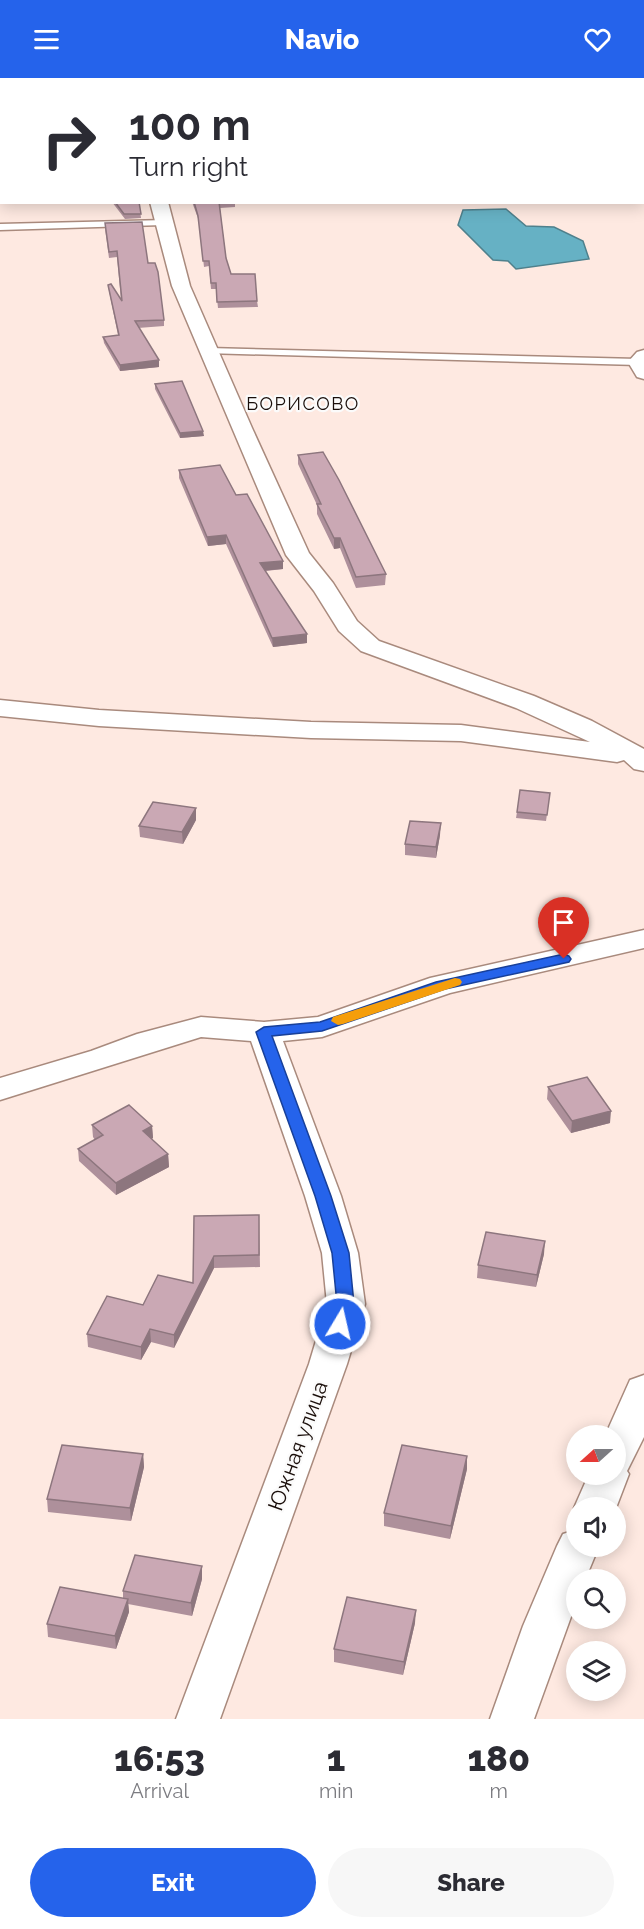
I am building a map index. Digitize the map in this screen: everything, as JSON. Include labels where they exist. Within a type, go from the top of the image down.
[{"type":"street","points":[[161,212],[181,286],[298,555],[324,588],[348,626],[370,646],[525,702],[642,753]]},
{"type":"street","points":[[0,708],[99,718],[311,730],[461,733],[642,753]]},
{"type":"street","points":[[0,1089],[103,1059],[149,1041],[201,1027],[264,1032],[322,1027],[441,985],[644,939]]},
{"type":"street","name":"Южная улица","points":[[198,1719],[328,1364],[346,1304],[340,1253],[323,1196],[264,1032]]},
{"type":"street","points":[[626,1433],[644,1390]]},
{"type":"street","points":[[512,1719],[545,1626],[574,1557]]},
{"type":"lane","points":[[0,227],[161,212]]},
{"type":"lane","points":[[208,351],[642,363]]},
{"type":"water","points":[[506,209],[526,226],[554,227],[583,241],[589,259],[516,269],[508,261],[493,260],[458,225],[463,210]]},
{"type":"building","points":[[116,204],[139,204],[141,214],[124,214]]},
{"type":"building","points":[[195,204],[219,204],[226,258],[231,274],[255,274],[257,301],[217,302],[216,283],[211,283],[209,261],[203,261]]},
{"type":"building","points":[[142,222],[148,263],[155,263],[158,272],[164,320],[135,321],[159,360],[120,365],[103,337],[119,335],[108,285],[111,284],[122,301],[117,251],[109,252],[105,223]]},
{"type":"building","points":[[182,381],[203,431],[180,433],[155,384]]},
{"type":"building","points":[[323,452],[386,574],[356,577],[340,538],[334,538],[317,504],[321,504],[298,455]]},
{"type":"building","points":[[220,465],[236,495],[247,494],[283,561],[260,563],[307,634],[272,638],[226,535],[207,537],[179,470]]},
{"type":"building","points":[[520,790],[550,793],[547,815],[517,812]]},
{"type":"building","points":[[153,802],[196,808],[182,832],[139,826]]},
{"type":"building","points":[[410,821],[441,823],[436,847],[405,844]]},
{"type":"building","points":[[587,1077],[611,1111],[572,1121],[548,1087]]},
{"type":"building","points":[[129,1105],[152,1126],[143,1131],[168,1154],[116,1183],[78,1149],[103,1135],[92,1125]]},
{"type":"building","points":[[259,1215],[259,1255],[214,1256],[174,1335],[150,1329],[141,1347],[87,1334],[107,1296],[143,1305],[158,1275],[193,1283],[194,1216]]},
{"type":"building","points":[[486,1232],[545,1241],[537,1275],[478,1265]]},
{"type":"building","points":[[62,1445],[143,1454],[130,1508],[47,1499]]},
{"type":"building","points":[[402,1445],[467,1456],[451,1526],[384,1513]]},
{"type":"building","points":[[135,1555],[202,1566],[191,1603],[123,1591]]},
{"type":"building","points":[[60,1587],[128,1599],[115,1636],[47,1624]]},
{"type":"building","points":[[347,1597],[416,1610],[404,1662],[334,1649]]},
{"type":"slow traffic","points":[[338,1021],[455,982]]},
{"type":"district","name":"БОРИСОВО","points":[[303,404]]},
{"type":"route","points":[[340,1324],[346,1304],[340,1253],[323,1196],[264,1032],[322,1027],[441,985],[564,959]]}]
